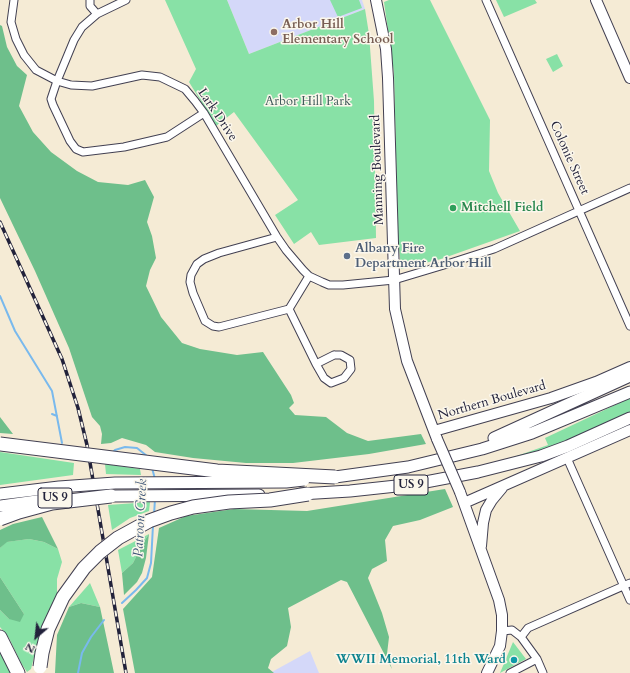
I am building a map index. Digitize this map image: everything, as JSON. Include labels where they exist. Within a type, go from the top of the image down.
[{"type":"highway","points":[[0,444],[217,471],[335,477]]},
{"type":"highway","points":[[40,670],[42,652],[48,629],[64,597],[84,568],[100,552],[118,538],[149,521],[188,508],[229,502],[270,500],[308,494]]},
{"type":"highway","points":[[0,519],[52,503],[111,496]]},
{"type":"highway","points":[[0,637],[18,673]]},
{"type":"main road","name":"Manning Boulevard","points":[[376,0],[386,49],[388,78],[396,309],[407,361],[435,435]]},
{"type":"main road","points":[[596,0],[630,78]]},
{"type":"main road","name":"Northern Boulevard","points":[[487,673],[500,646],[502,616],[499,600],[460,492],[435,435],[551,398],[596,382],[630,367]]},
{"type":"main road","points":[[459,456],[630,376]]},
{"type":"main road","name":"US 9","points":[[0,494],[95,484],[286,482],[402,468],[459,456],[532,433],[630,392]]},
{"type":"main road","name":"US 9","points":[[0,506],[66,497],[308,494],[415,484],[498,468],[541,456],[568,446],[630,418]]},
{"type":"main road","points":[[464,503],[630,430]]},
{"type":"main road","points":[[481,552],[483,523],[486,510],[504,486]]},
{"type":"street","name":"Lark Drive","points":[[14,0],[11,22],[16,39],[24,55],[36,70],[57,81],[71,86],[92,86],[142,75],[160,77],[184,89],[204,113],[277,237],[298,266],[309,276],[329,285],[394,280],[494,250],[630,188]]},
{"type":"street","points":[[90,0],[90,6],[97,14]]},
{"type":"street","points":[[126,0],[97,14],[82,27],[74,40],[57,81],[51,99],[70,141],[76,149],[83,152],[124,147],[167,137],[204,113]]},
{"type":"street","name":"Colonie Street","points":[[486,0],[630,326]]},
{"type":"street","points":[[277,237],[219,253],[204,259],[197,264],[191,274],[190,282],[205,321],[219,328],[289,309],[309,276]]},
{"type":"street","points":[[289,309],[316,364],[324,378],[331,382],[344,378],[351,369],[350,360],[341,355],[334,355],[316,364]]},
{"type":"street","points":[[567,458],[627,584],[630,600]]},
{"type":"street","points":[[521,637],[528,628],[627,584]]},
{"type":"street","points":[[502,631],[512,630],[521,637],[537,659],[543,673]]},
{"type":"street","points":[[510,673],[537,659]]},
{"type":"shaded area","name":"Arbor Hill Elementary School","points":[[227,0],[362,0],[365,9],[249,54]]},
{"type":"shaded area","points":[[310,651],[319,673],[270,673]]},
{"type":"green space","name":"Arbor Hill Park","points":[[165,0],[227,0],[249,54],[365,9],[369,34],[374,101],[376,238],[319,245],[311,232],[294,244],[275,215],[298,200],[234,112],[216,126],[189,82],[196,69]]},
{"type":"green space","points":[[330,0],[359,0],[362,8],[338,17]]},
{"type":"green space","points":[[389,0],[430,0],[490,120],[489,171],[498,193],[520,231],[441,259],[401,269],[398,236],[394,73],[384,2]]},
{"type":"green space","points":[[496,0],[535,0],[537,3],[504,17]]},
{"type":"green space","points":[[0,25],[2,26],[7,47],[17,66],[27,75],[19,106],[33,132],[51,152],[77,171],[98,182],[128,185],[145,180],[154,197],[147,222],[152,236],[156,258],[150,270],[146,286],[161,317],[182,343],[200,349],[237,355],[263,352],[291,395],[294,403],[289,408],[295,415],[326,417],[347,433],[368,441],[421,434],[426,444],[369,454],[293,463],[246,463],[193,458],[155,452],[146,445],[122,438],[111,443],[101,444],[102,434],[100,426],[92,417],[69,348],[35,271],[0,198]]},
{"type":"green space","points":[[557,54],[563,66],[553,72],[546,59]]},
{"type":"green space","points":[[630,398],[630,413],[557,446],[491,465],[548,445],[545,438]]},
{"type":"green space","points":[[0,417],[13,434],[0,433]]},
{"type":"green space","points":[[0,452],[74,463],[73,475],[0,485]]},
{"type":"green space","points":[[105,464],[140,469],[141,475],[106,474]]},
{"type":"green space","points":[[445,489],[453,507],[420,520],[393,526],[385,540],[387,561],[372,569],[368,578],[382,613],[389,637],[387,654],[392,669],[347,582],[341,580],[288,608],[291,627],[287,646],[271,659],[268,668],[274,673],[135,673],[123,609],[152,577],[159,528],[186,516],[234,509],[307,511]]},
{"type":"green space","points":[[150,502],[149,511],[130,518],[112,530],[108,505]]},
{"type":"green space","points":[[42,517],[58,549],[44,542],[29,539],[7,542],[0,548],[0,530],[13,524]]},
{"type":"green space","points":[[149,534],[133,563],[122,573],[118,550]]},
{"type":"green space","points":[[149,534],[146,558],[142,573],[137,582],[124,595],[122,573],[133,563]]},
{"type":"green space","points":[[29,539],[44,542],[58,549],[62,562],[57,579],[57,594],[46,617],[31,669],[27,672],[9,638],[0,627],[0,610],[9,619],[24,614],[0,577],[0,548],[6,542]]},
{"type":"green space","points":[[0,577],[24,614],[20,622],[9,619],[0,610]]},
{"type":"green space","points":[[90,583],[100,607],[81,603],[69,607]]},
{"type":"green space","points":[[81,603],[100,607],[114,673],[55,673],[57,635],[69,607]]},
{"type":"green space","points":[[513,642],[526,659],[500,673]]},
{"type":"green space","points":[[0,648],[12,673],[0,673]]},
{"type":"waterway","name":"Patroon Creek","points":[[0,296],[15,331],[52,391],[62,443]]},
{"type":"waterway","name":"Patroon Creek","points":[[52,414],[57,416]]},
{"type":"waterway","name":"Patroon Creek","points":[[112,453],[115,450],[125,447],[137,448],[147,456]]},
{"type":"waterway","name":"Patroon Creek","points":[[152,468],[155,479]]},
{"type":"waterway","name":"Patroon Creek","points":[[154,515],[155,499]]},
{"type":"waterway","name":"Patroon Creek","points":[[122,603],[147,578],[151,563],[153,525]]},
{"type":"waterway","name":"Patroon Creek","points":[[78,673],[82,653],[91,637],[104,620]]},
{"type":"railway","points":[[0,222],[62,359],[78,408],[87,445],[126,673]]},
{"type":"place","name":"Arbor Hill Elementary School","points":[[274,32]]},
{"type":"place","name":"Mitchell Field","points":[[453,208]]},
{"type":"place","name":"Albany Fire Department Arbor Hill","points":[[347,256]]},
{"type":"place","name":"WWII Memorial, 11th Ward","points":[[514,660]]}]
